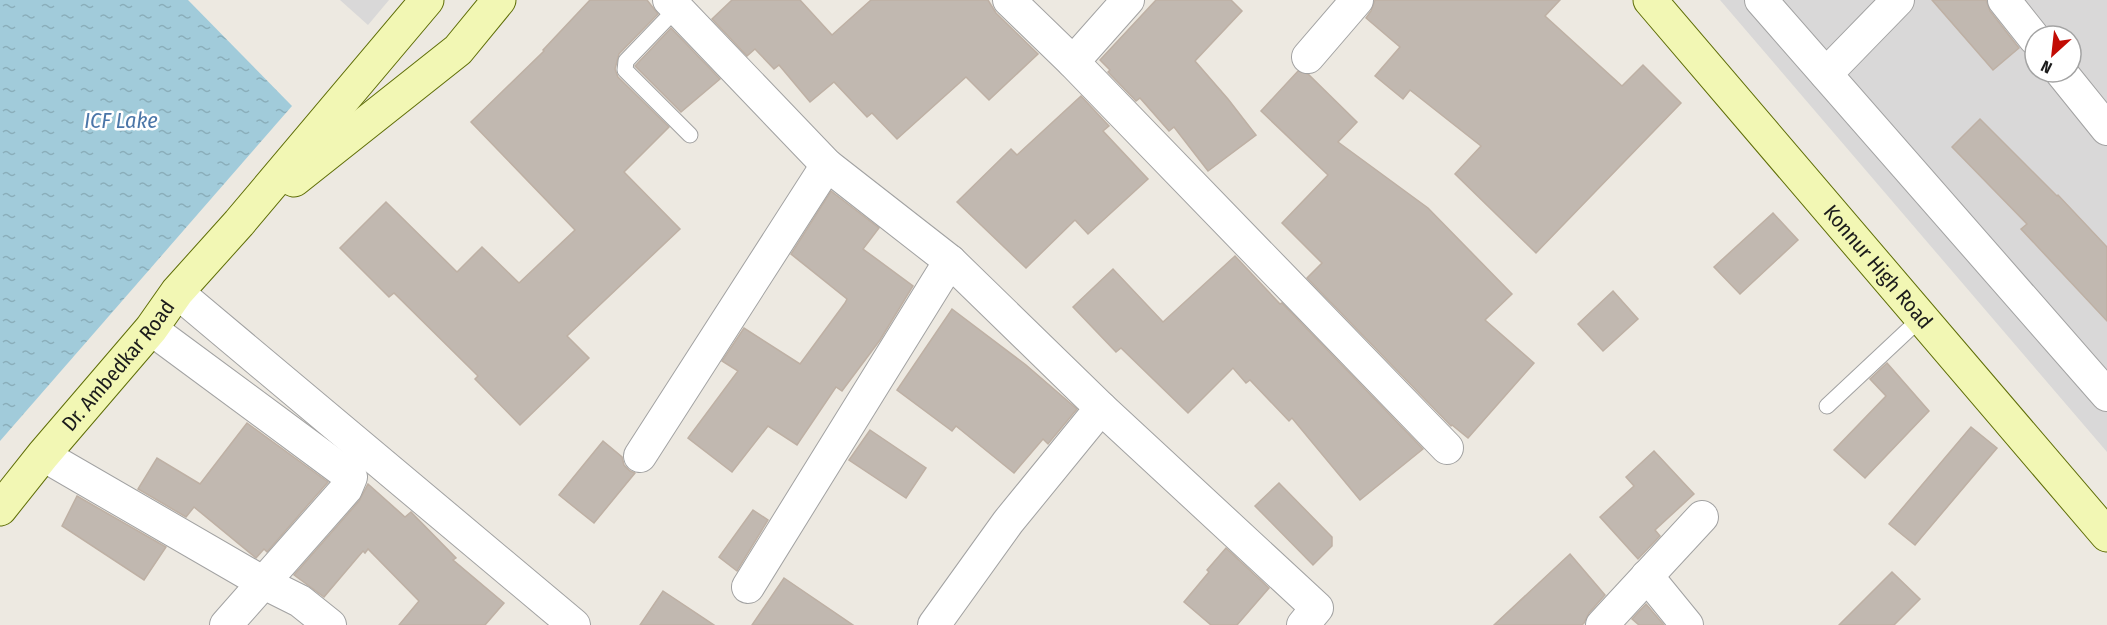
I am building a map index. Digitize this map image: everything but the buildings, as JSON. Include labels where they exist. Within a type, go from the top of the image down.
[{"type":"main road","name":"Dr. Ambedkar Road","points":[[0,509],[43,455],[151,330],[177,292],[239,223],[427,0]]},
{"type":"main road","name":"Dr. Ambedkar Road","points":[[239,223],[458,50],[499,0]]},
{"type":"main road","name":"Konnur High Road","points":[[1650,0],[2107,535]]},
{"type":"street","points":[[1009,0],[1073,62],[1447,448]]},
{"type":"street","points":[[1073,62],[1128,0]]},
{"type":"street","points":[[1308,57],[1358,0]]},
{"type":"street","points":[[1761,0],[2107,395]]},
{"type":"street","points":[[1826,74],[1898,0]]},
{"type":"street","points":[[2004,0],[2023,24]]},
{"type":"street","points":[[673,4],[827,165],[950,261],[1101,408],[1317,608],[1303,625]]},
{"type":"street","points":[[2071,84],[2107,129]]},
{"type":"street","points":[[640,456],[827,165]]},
{"type":"street","points":[[748,587],[950,261]]},
{"type":"street","points":[[177,292],[574,625]]},
{"type":"street","points":[[151,330],[351,477],[346,489],[226,625]]},
{"type":"street","points":[[934,625],[1008,522],[1101,408]]},
{"type":"street","points":[[43,455],[264,583],[300,601],[330,625]]},
{"type":"street","points":[[1602,625],[1702,517]]},
{"type":"street","points":[[1647,576],[1687,625]]},
{"type":"lane","points":[[673,4],[626,61],[625,70],[690,135]]},
{"type":"lane","points":[[1827,406],[1921,318]]},
{"type":"shaded area","points":[[340,0],[389,0],[368,25]]},
{"type":"shaded area","points":[[1720,0],[2107,0],[2107,452]]},
{"type":"water","name":"ICF Lake","points":[[0,0],[188,0],[292,106],[0,441]]}]
